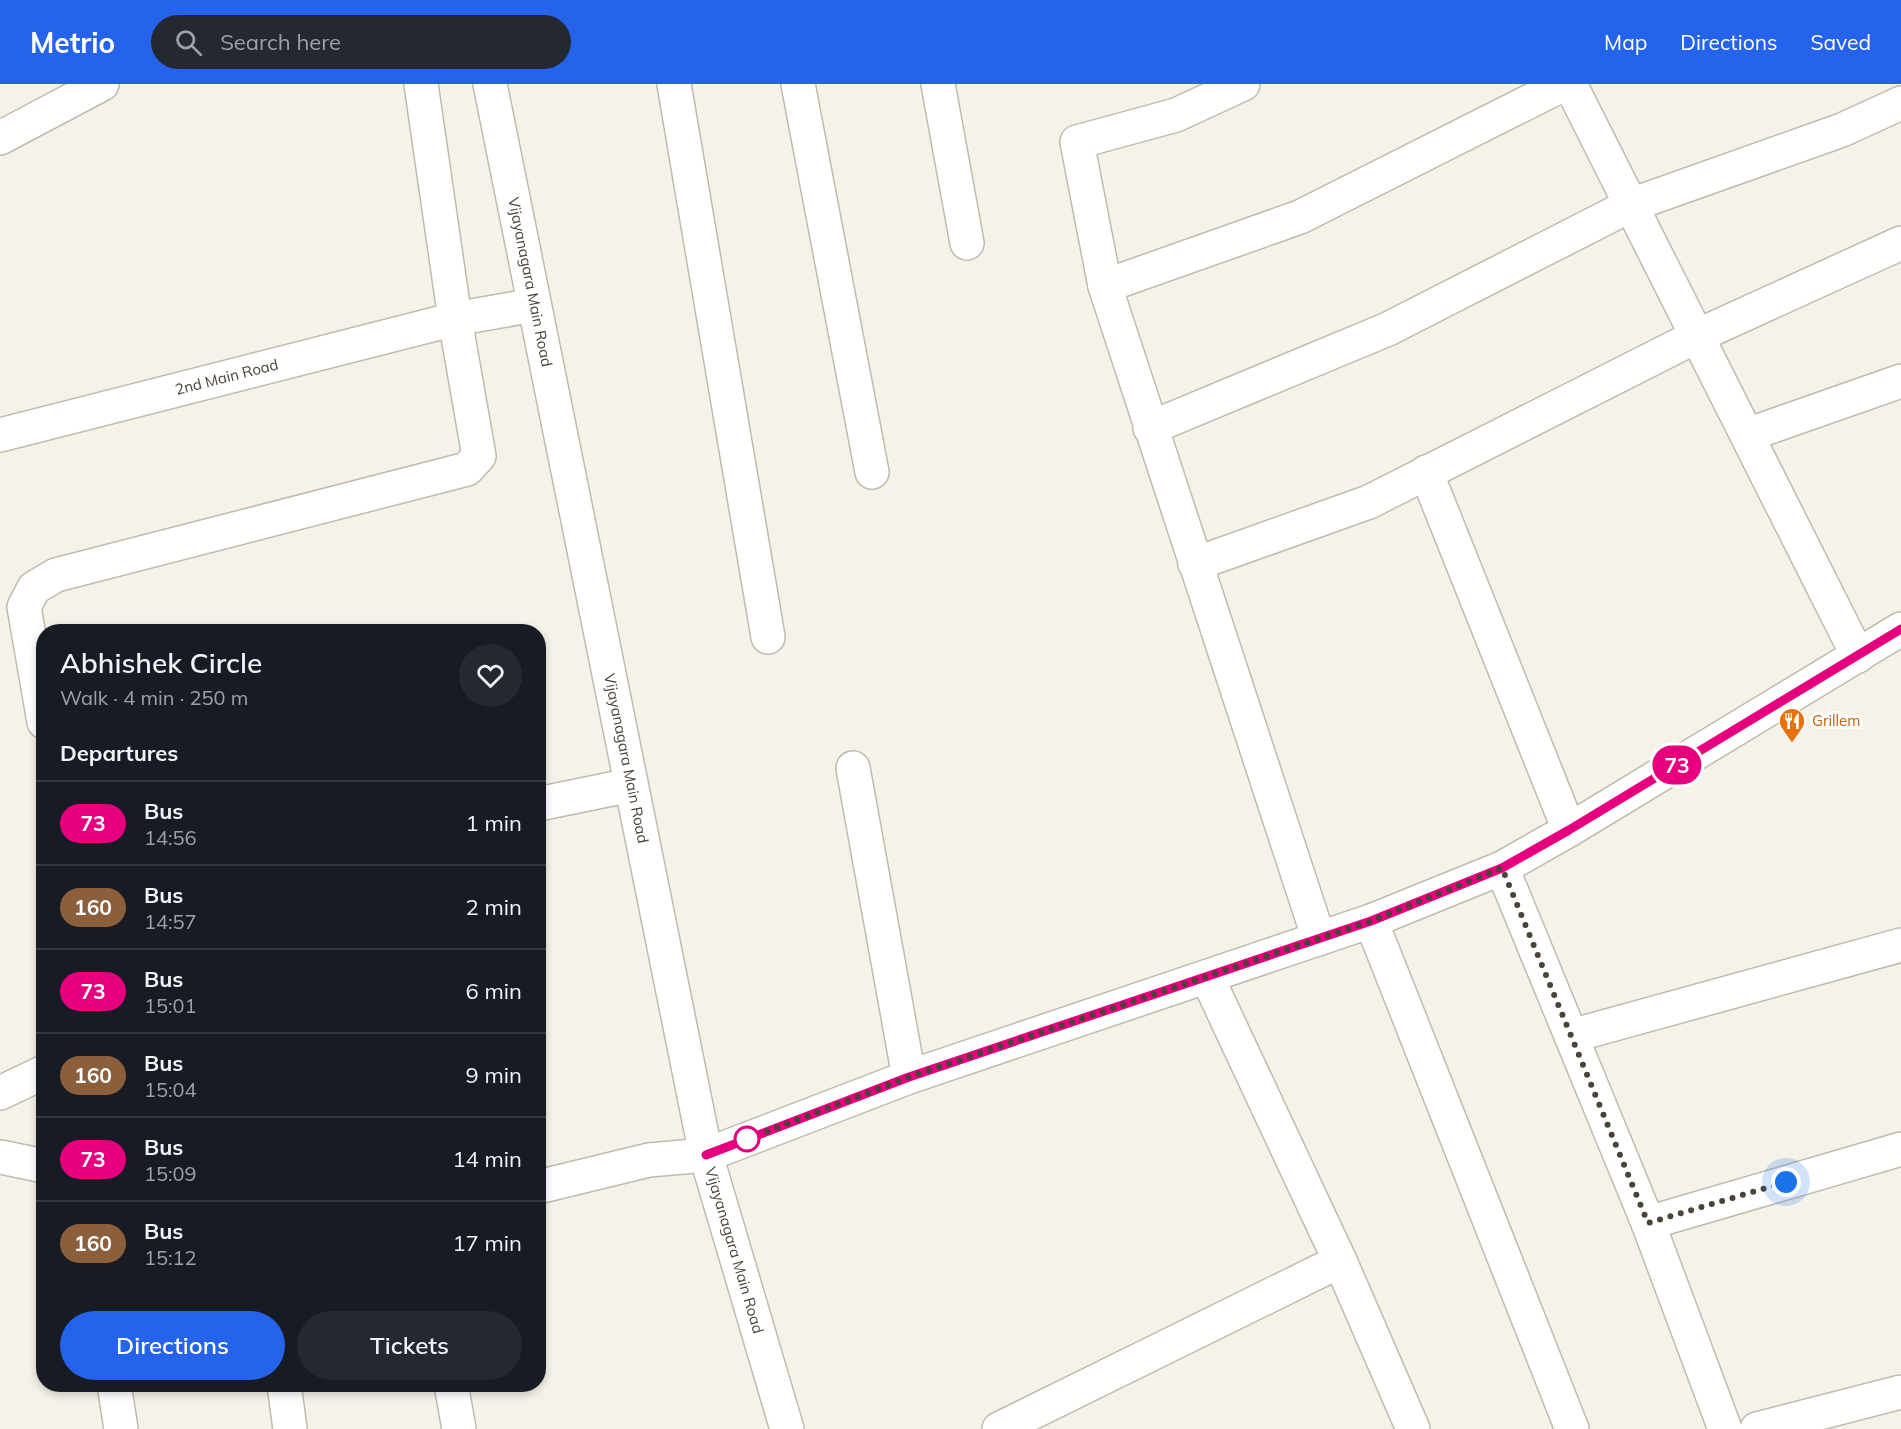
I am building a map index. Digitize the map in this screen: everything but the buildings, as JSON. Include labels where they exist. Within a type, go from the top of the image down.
[{"type":"street","points":[[0,138],[102,84]]},
{"type":"street","points":[[36,676],[24,607],[34,588],[48,579],[67,572],[467,469],[480,456],[455,319],[421,84]]},
{"type":"street","name":"Vijayanagara Main Road","points":[[490,84],[706,1155],[787,1429]]},
{"type":"street","points":[[674,84],[768,637]]},
{"type":"street","points":[[798,84],[872,472]]},
{"type":"street","points":[[938,84],[967,243]]},
{"type":"street","points":[[1243,84],[1176,115],[1077,142],[1104,286],[1319,939]]},
{"type":"street","points":[[1104,286],[1300,217],[1564,84]]},
{"type":"street","points":[[1570,84],[1858,656]]},
{"type":"street","points":[[1150,428],[1388,329],[1631,205],[1842,130],[1901,103]]},
{"type":"street","points":[[1195,564],[1369,502],[1697,336],[1901,243]]},
{"type":"street","name":"2nd Main Road","points":[[0,435],[455,319],[534,304]]},
{"type":"street","points":[[1747,435],[1901,381]]},
{"type":"street","points":[[1426,472],[1569,830]]},
{"type":"street","points":[[546,1185],[649,1160],[706,1155],[909,1077],[1371,921],[1502,868],[1569,830],[1901,629]]},
{"type":"street","points":[[854,768],[909,1077]]},
{"type":"street","points":[[546,802],[631,784]]},
{"type":"street","points":[[1502,868],[1648,1223],[1725,1429]]},
{"type":"street","points":[[1371,921],[1572,1429]]},
{"type":"street","points":[[1571,1036],[1901,945]]},
{"type":"street","points":[[1208,977],[1340,1261],[1413,1429]]},
{"type":"street","points":[[0,1093],[36,1076]]},
{"type":"street","points":[[1648,1223],[1901,1149]]},
{"type":"street","points":[[0,1157],[36,1164]]},
{"type":"street","points":[[999,1429],[1340,1261]]},
{"type":"street","points":[[115,1392],[121,1429]]},
{"type":"street","points":[[285,1392],[290,1429]]},
{"type":"street","points":[[452,1392],[459,1429]]},
{"type":"street","points":[[1757,1429],[1901,1392]]},
{"type":"bus line","name":"73","points":[[706,1155],[909,1077],[1371,921],[1502,868],[1569,830],[1901,629]]},
{"type":"place","name":"Grillem","points":[[1792,744]]},
{"type":"route","points":[[747,1139],[909,1077],[1371,921],[1502,868],[1648,1223],[1786,1182]]}]
